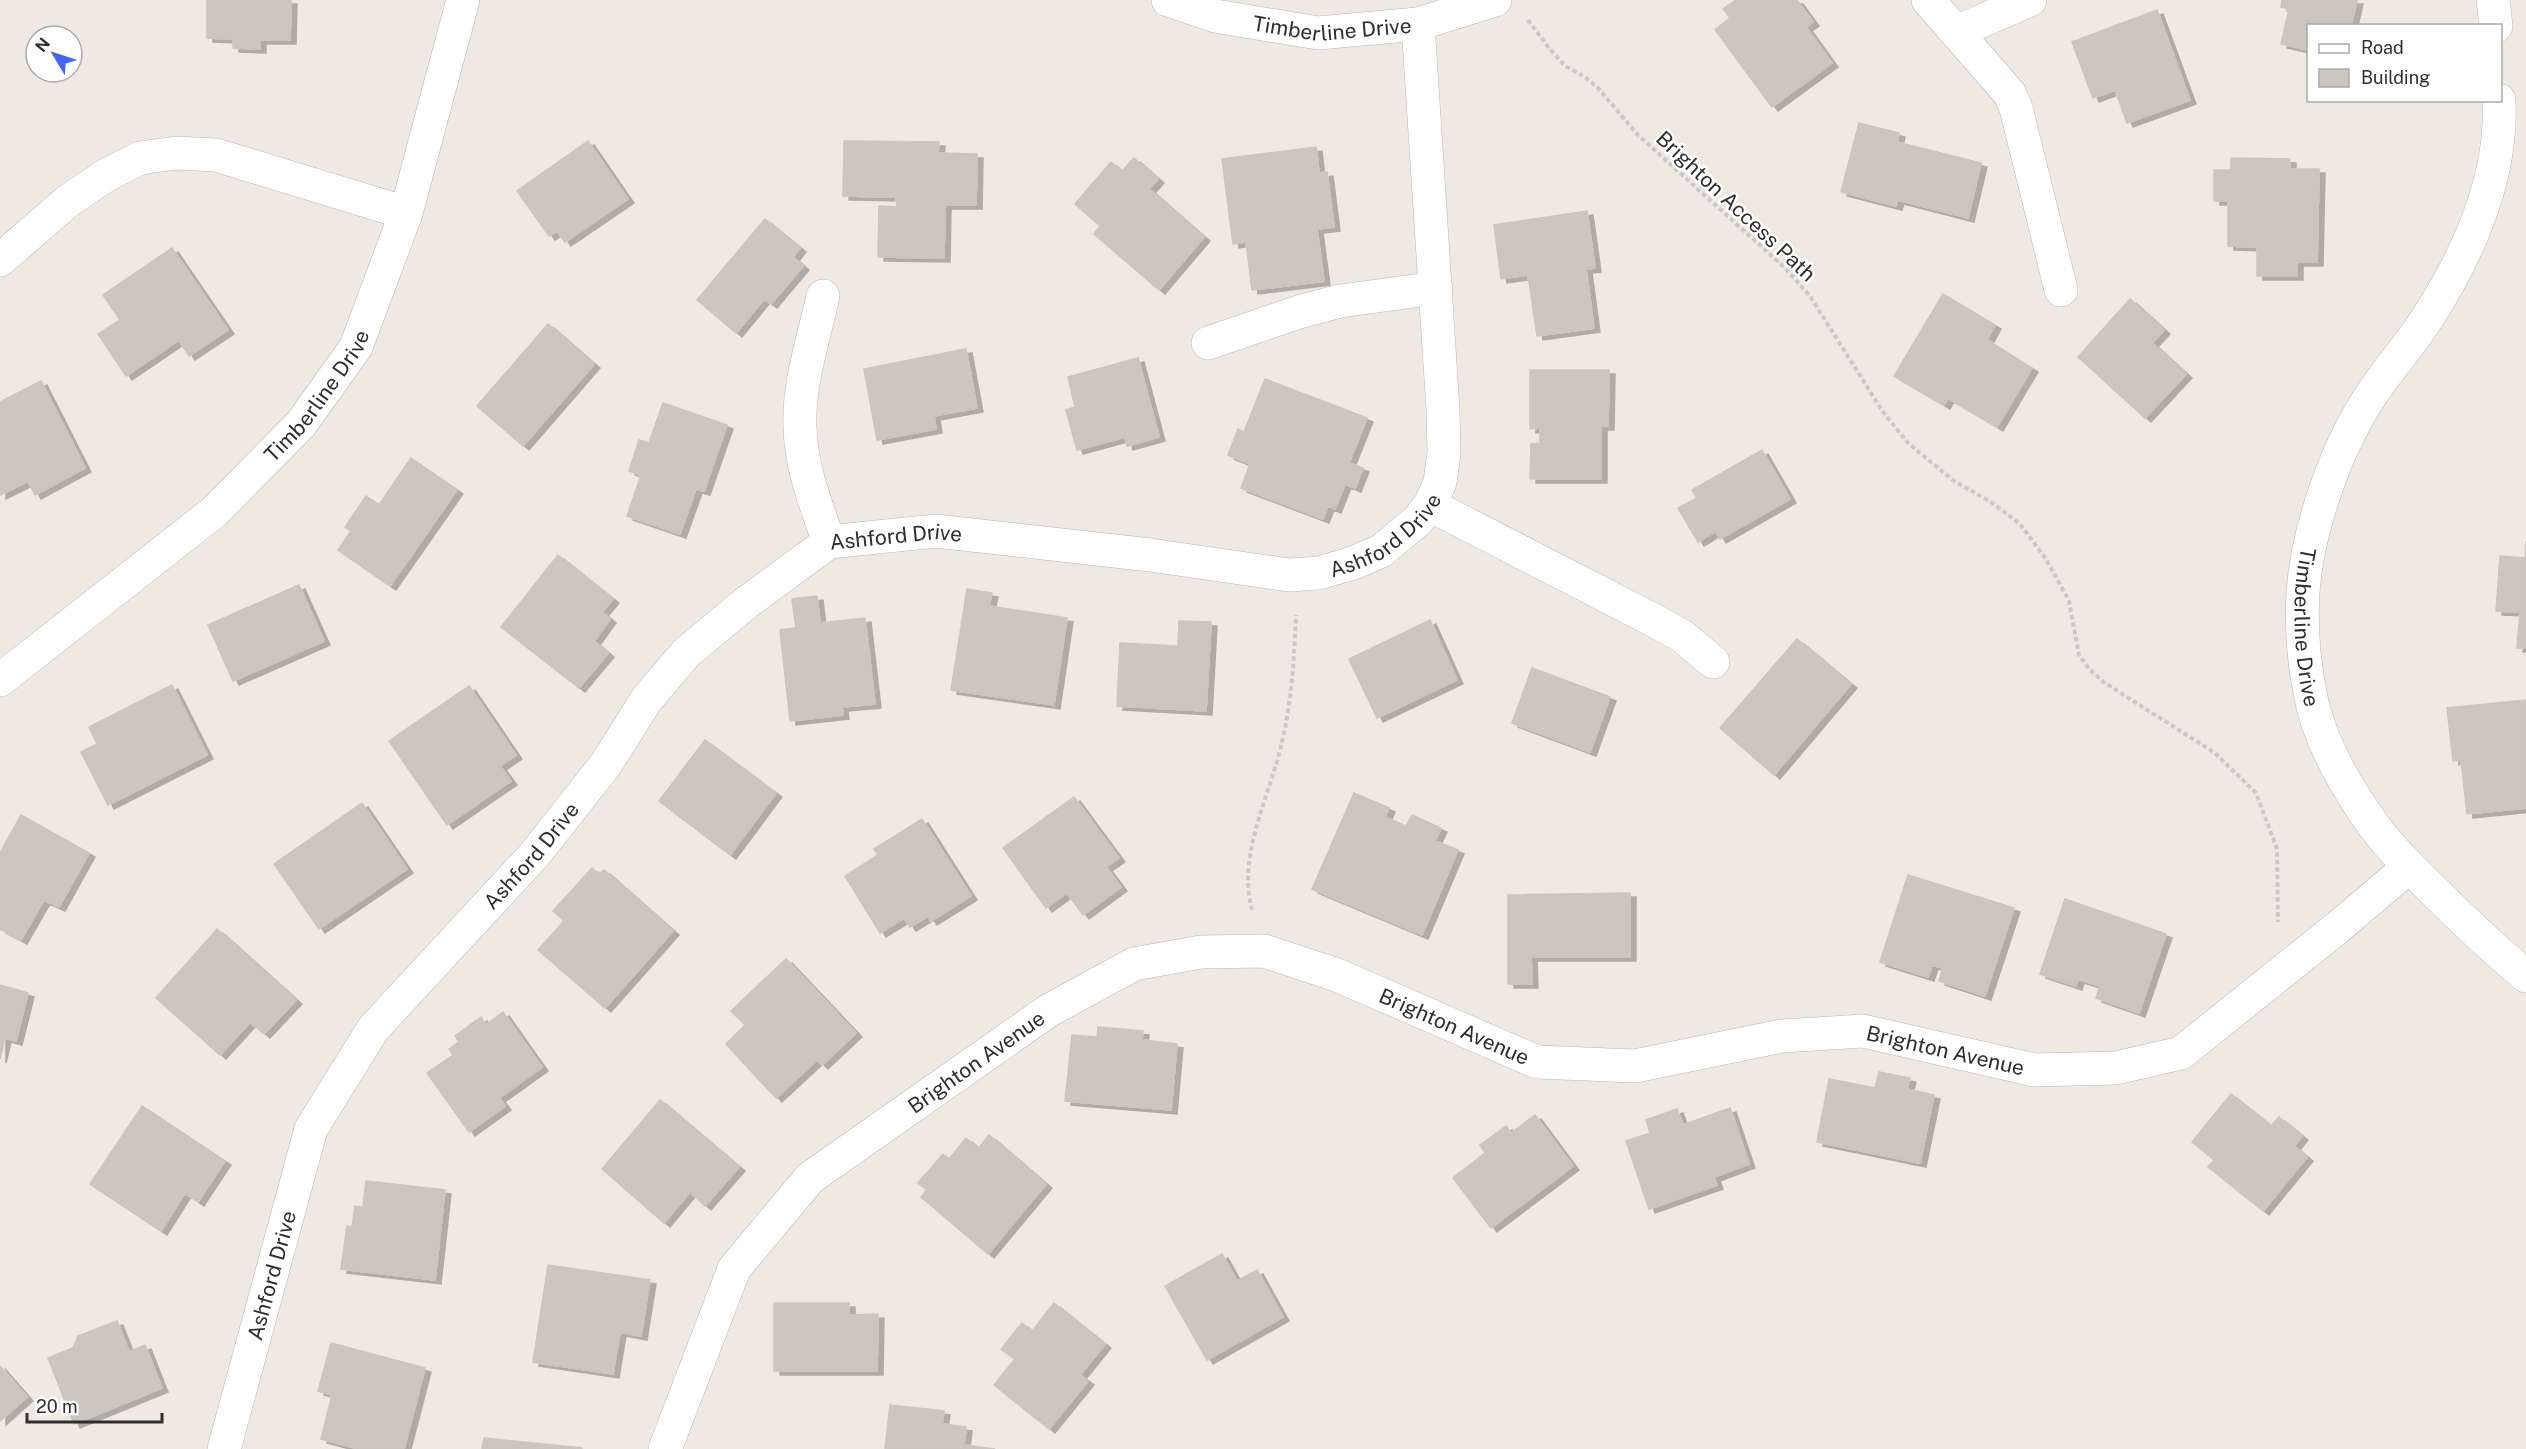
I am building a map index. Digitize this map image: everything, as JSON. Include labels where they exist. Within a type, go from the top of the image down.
[{"type":"street","name":"Timberline Drive","points":[[0,680],[214,512],[301,424],[356,347],[406,213],[463,0]]},
{"type":"street","name":"Timberline Drive","points":[[1168,0],[1215,16],[1318,33],[1418,24],[1495,0]]},
{"type":"street","points":[[1928,0],[2010,94],[2016,108],[2061,290]]},
{"type":"street","points":[[1956,32],[2030,0]]},
{"type":"street","points":[[2493,0],[2496,24]]},
{"type":"street","name":"Ashford Drive","points":[[224,1449],[311,1129],[373,1029],[535,854],[606,764],[647,699],[686,653],[746,603],[829,542],[936,531],[1150,555],[1289,575],[1319,573],[1353,563],[1381,551],[1417,521],[1430,505],[1440,482],[1444,453],[1436,288],[1418,24]]},
{"type":"street","name":"Timberline Drive","points":[[2499,102],[2496,151],[2488,188],[2474,228],[2454,273],[2427,318],[2366,402],[2344,441],[2324,491],[2303,592],[2310,694],[2325,740],[2341,774],[2368,818],[2409,867],[2489,945],[2526,976]]},
{"type":"street","points":[[0,260],[68,201],[105,176],[140,158],[176,153],[216,155],[406,213]]},
{"type":"street","points":[[1208,343],[1299,312],[1340,301],[1436,288]]},
{"type":"street","points":[[823,296],[802,391],[800,425],[802,454],[809,487],[829,542]]},
{"type":"street","points":[[1430,505],[1657,622],[1682,636],[1713,662]]},
{"type":"street","name":"Brighton Avenue","points":[[664,1449],[734,1269],[810,1178],[1048,1011],[1134,964],[1201,952],[1264,951],[1337,975],[1537,1062],[1635,1066],[1782,1036],[1863,1031],[2034,1070],[2116,1068],[2181,1053],[2409,867]]},
{"type":"path","name":"Brighton Access Path","points":[[1528,19],[1565,66],[1585,76],[1598,88],[1637,134],[1784,267],[1810,296],[1883,412],[1908,443],[1954,481],[1991,502],[2020,524],[2046,559],[2069,601],[2079,655],[2090,670],[2105,683],[2215,753],[2256,793],[2277,849],[2279,897],[2276,976]]},
{"type":"path","points":[[1264,951],[1250,899],[1247,876],[1288,716],[1293,678],[1297,600],[1289,575]]},
{"type":"building","points":[[207,0],[291,0],[290,40],[260,40],[260,49],[233,48],[233,39],[207,38]]},
{"type":"building","points":[[1736,0],[1797,0],[1813,22],[1806,27],[1832,63],[1772,107],[1715,30],[1730,18],[1723,9]]},
{"type":"building","points":[[2282,0],[2357,0],[2351,24],[2307,24],[2307,50],[2281,44],[2289,9],[2281,7]]},
{"type":"building","points":[[2157,10],[2190,100],[2127,123],[2115,90],[2093,98],[2072,42]]},
{"type":"building","points":[[1859,123],[1899,133],[1897,142],[1981,163],[1968,218],[1898,200],[1896,206],[1841,192]]},
{"type":"building","points":[[588,141],[628,199],[565,242],[557,231],[549,236],[517,191]]},
{"type":"building","points":[[844,141],[939,142],[938,153],[977,154],[976,205],[945,205],[944,258],[878,257],[879,206],[897,207],[896,197],[843,196]]},
{"type":"building","points":[[1316,147],[1319,173],[1327,172],[1334,227],[1317,229],[1324,281],[1252,290],[1246,242],[1233,244],[1222,159]]},
{"type":"building","points":[[1134,158],[1158,179],[1149,189],[1204,237],[1159,290],[1094,234],[1100,226],[1075,204],[1111,162],[1122,171]]},
{"type":"building","points":[[2231,158],[2290,159],[2290,169],[2319,169],[2317,262],[2297,262],[2297,276],[2257,276],[2257,247],[2228,246],[2228,201],[2214,201],[2214,170],[2231,170]]},
{"type":"building","points":[[1587,211],[1595,268],[1586,269],[1594,328],[1537,336],[1528,275],[1501,279],[1494,225]]},
{"type":"building","points":[[765,219],[800,248],[793,257],[803,266],[771,304],[764,299],[736,333],[697,300]]},
{"type":"building","points":[[172,248],[228,330],[189,356],[179,340],[126,376],[98,334],[120,320],[103,295]]},
{"type":"building","points":[[1943,294],[1995,325],[1987,340],[2032,368],[1997,427],[1948,398],[1944,405],[1894,376]]},
{"type":"building","points":[[2130,299],[2164,330],[2152,343],[2186,374],[2145,418],[2078,357]]},
{"type":"building","points":[[548,324],[594,364],[523,446],[477,406]]},
{"type":"building","points":[[966,349],[977,408],[934,416],[936,429],[877,440],[864,369]]},
{"type":"building","points":[[1138,358],[1159,437],[1127,446],[1125,437],[1077,450],[1066,410],[1075,407],[1068,377]]},
{"type":"building","points":[[1530,370],[1609,370],[1608,426],[1601,426],[1601,479],[1530,479],[1531,444],[1540,443],[1540,428],[1530,429]]},
{"type":"building","points":[[1265,379],[1367,418],[1349,463],[1363,468],[1355,488],[1345,484],[1335,509],[1328,506],[1323,519],[1241,488],[1250,464],[1228,455],[1238,429],[1244,432]]},
{"type":"building","points":[[41,381],[85,468],[35,495],[28,481],[0,495],[0,402]]},
{"type":"building","points":[[663,403],[727,425],[704,491],[696,489],[680,534],[627,516],[641,475],[629,471],[639,440],[649,443]]},
{"type":"building","points":[[1762,450],[1790,499],[1720,539],[1716,531],[1698,542],[1678,508],[1697,498],[1692,490]]},
{"type":"building","points":[[411,458],[457,490],[390,586],[338,550],[351,531],[345,527],[366,496],[379,505]]},
{"type":"building","points":[[2526,541],[2526,648],[2517,648],[2520,612],[2496,611],[2500,556],[2525,558]]},
{"type":"building","points":[[558,555],[613,599],[602,612],[610,619],[594,641],[608,653],[579,688],[501,627]]},
{"type":"building","points":[[299,585],[324,641],[233,681],[208,625]]},
{"type":"building","points":[[967,589],[992,593],[989,606],[1067,618],[1054,705],[951,690]]},
{"type":"building","points":[[817,596],[820,623],[865,618],[875,704],[842,707],[843,715],[790,721],[780,630],[796,628],[792,599]]},
{"type":"building","points":[[1430,620],[1457,680],[1377,718],[1349,659]]},
{"type":"building","points":[[1179,621],[1211,622],[1206,711],[1117,706],[1120,643],[1178,646]]},
{"type":"building","points":[[1797,639],[1851,684],[1774,775],[1720,728]]},
{"type":"building","points":[[1532,668],[1610,697],[1590,752],[1512,723]]},
{"type":"building","points":[[172,685],[207,755],[108,805],[81,752],[97,744],[89,727]]},
{"type":"building","points":[[469,686],[516,755],[500,766],[511,781],[447,825],[389,741]]},
{"type":"building","points":[[2526,700],[2526,808],[2467,814],[2461,760],[2453,761],[2447,708]]},
{"type":"building","points":[[705,740],[776,793],[730,855],[659,801]]},
{"type":"building","points":[[1354,793],[1389,808],[1385,817],[1406,826],[1412,815],[1441,828],[1435,841],[1458,850],[1422,935],[1312,889]]},
{"type":"building","points":[[1074,797],[1119,858],[1106,867],[1121,887],[1083,915],[1067,893],[1046,908],[1003,848]]},
{"type":"building","points":[[362,803],[407,869],[319,929],[274,864]]},
{"type":"building","points":[[21,815],[89,853],[59,907],[44,900],[21,940],[0,929],[0,853]]},
{"type":"building","points":[[922,819],[971,896],[931,921],[928,916],[910,927],[904,918],[880,933],[845,876],[878,855],[874,849]]},
{"type":"building","points":[[592,868],[599,874],[604,870],[673,931],[605,1008],[538,950],[564,921],[553,911]]},
{"type":"building","points":[[1908,875],[2014,908],[1985,996],[1939,981],[1943,968],[1932,965],[1928,977],[1880,962]]},
{"type":"building","points":[[1630,893],[1630,957],[1531,957],[1532,984],[1508,984],[1508,895]]},
{"type":"building","points":[[2065,899],[2166,934],[2139,1013],[2096,998],[2100,986],[2078,979],[2076,986],[2040,974]]},
{"type":"building","points":[[217,929],[296,1000],[264,1034],[250,1022],[220,1055],[156,998]]},
{"type":"building","points":[[786,959],[856,1033],[822,1065],[817,1060],[776,1098],[726,1044],[745,1025],[731,1011]]},
{"type":"building","points":[[0,985],[28,993],[16,1041],[5,1038],[0,1059]]},
{"type":"building","points":[[503,1012],[542,1067],[499,1098],[505,1106],[469,1132],[427,1073],[453,1055],[449,1049],[459,1042],[455,1036],[481,1017],[486,1025]]},
{"type":"building","points":[[1098,1027],[1143,1031],[1142,1040],[1177,1044],[1171,1110],[1065,1101],[1072,1035],[1097,1037]]},
{"type":"building","points":[[1879,1072],[1910,1078],[1907,1089],[1934,1095],[1920,1163],[1817,1142],[1829,1079],[1875,1088]]},
{"type":"building","points":[[2231,1094],[2271,1126],[2279,1117],[2302,1136],[2294,1146],[2307,1157],[2263,1211],[2208,1167],[2214,1160],[2192,1142]]},
{"type":"building","points":[[660,1100],[739,1167],[705,1206],[690,1192],[664,1223],[602,1169]]},
{"type":"building","points":[[142,1106],[225,1161],[198,1202],[185,1193],[161,1231],[90,1184]]},
{"type":"building","points":[[1730,1108],[1749,1164],[1714,1177],[1717,1185],[1649,1209],[1626,1141],[1650,1133],[1646,1120],[1677,1109],[1683,1125]]},
{"type":"building","points":[[1535,1115],[1573,1166],[1491,1228],[1453,1178],[1485,1153],[1480,1145],[1506,1126],[1511,1133]]},
{"type":"building","points":[[989,1135],[1046,1184],[988,1254],[921,1197],[927,1190],[918,1183],[943,1154],[949,1159],[966,1138],[978,1149]]},
{"type":"building","points":[[366,1181],[445,1190],[435,1280],[341,1269],[347,1226],[352,1227],[355,1206],[363,1207]]},
{"type":"building","points":[[1222,1254],[1237,1281],[1257,1270],[1283,1317],[1207,1360],[1165,1286]]},
{"type":"building","points":[[548,1265],[650,1280],[641,1336],[620,1332],[613,1374],[533,1362]]},
{"type":"building","points":[[774,1303],[849,1303],[849,1315],[878,1314],[877,1371],[774,1371]]},
{"type":"building","points":[[1054,1303],[1105,1344],[1080,1375],[1088,1381],[1049,1429],[994,1385],[1015,1359],[1001,1349],[1022,1323],[1032,1331]]},
{"type":"building","points":[[117,1321],[129,1352],[145,1345],[162,1388],[74,1424],[48,1358],[73,1348],[78,1336]]},
{"type":"building","points":[[331,1343],[425,1368],[404,1449],[359,1449],[321,1439],[332,1395],[318,1391]]},
{"type":"building","points":[[0,1366],[27,1397],[0,1421]]},
{"type":"building","points":[[890,1405],[944,1411],[942,1424],[966,1427],[964,1445],[995,1449],[885,1449]]},
{"type":"building","points":[[484,1438],[582,1448],[582,1449],[482,1449]]}]
